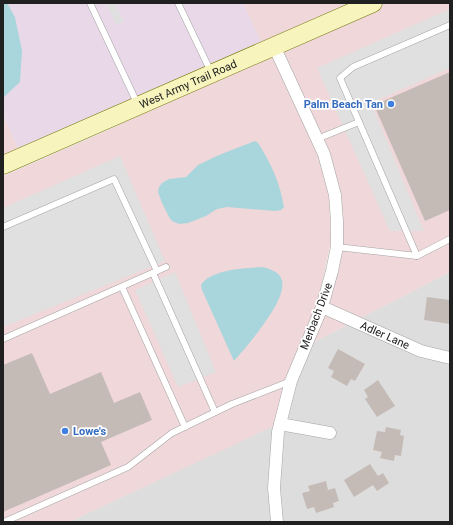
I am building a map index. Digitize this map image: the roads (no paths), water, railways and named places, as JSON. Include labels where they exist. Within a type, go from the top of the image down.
[{"type":"main road","name":"West Army Trail Road","points":[[3,165],[373,3]]},
{"type":"street","name":"Merbach Drive","points":[[274,46],[324,154],[335,195],[337,221],[336,247],[332,272],[322,307],[291,381],[278,432],[274,488],[277,522]]},
{"type":"street","name":"Adler Lane","points":[[322,307],[421,352],[450,358]]},
{"type":"street","points":[[280,424],[330,433]]},
{"type":"lane","points":[[90,3],[138,106]]},
{"type":"lane","points":[[178,3],[211,74]]},
{"type":"lane","points":[[417,256],[340,78],[353,67],[450,25]]},
{"type":"lane","points":[[317,139],[358,122]]},
{"type":"lane","points":[[3,227],[114,179],[215,412]]},
{"type":"lane","points":[[336,247],[417,256],[450,239]]},
{"type":"lane","points":[[3,339],[166,267]]},
{"type":"lane","points":[[122,287],[185,427]]},
{"type":"lane","points":[[4,522],[128,467],[172,433],[232,404],[291,381]]},
{"type":"water","points":[[3,3],[7,3],[15,17],[22,51],[20,82],[3,98]]},
{"type":"water","points":[[255,141],[258,143],[267,158],[277,181],[284,207],[281,210],[275,211],[227,207],[217,209],[206,216],[188,223],[179,224],[172,221],[158,192],[162,183],[169,179],[186,177],[198,165]]},
{"type":"water","points":[[263,267],[276,272],[280,276],[282,286],[280,297],[266,321],[234,361],[201,285],[212,276],[229,270]]},
{"type":"place","name":"Palm Beach Tan","points":[[391,104]]},
{"type":"place","name":"Lowe's","points":[[65,431]]}]
